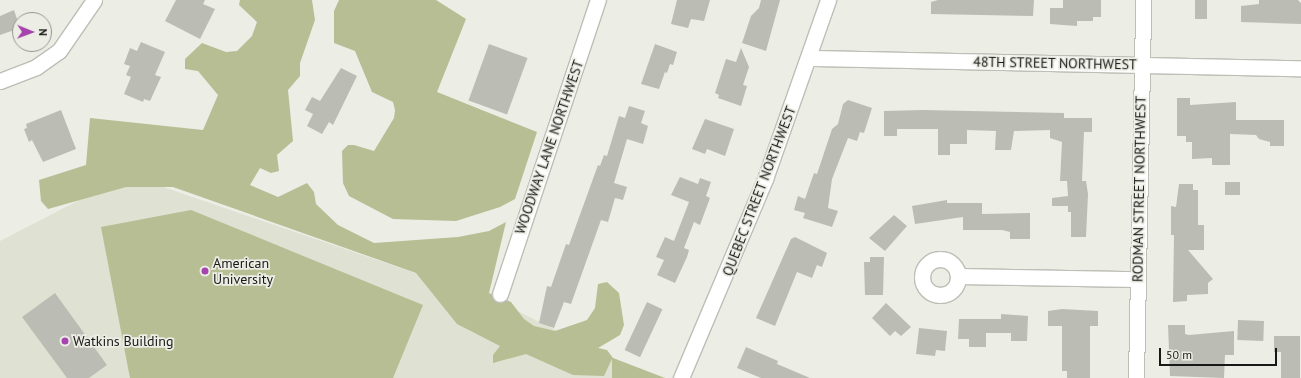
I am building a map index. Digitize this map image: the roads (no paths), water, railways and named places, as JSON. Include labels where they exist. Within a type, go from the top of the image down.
[{"type":"street","points":[[0,81],[36,67],[59,51],[94,0]]},
{"type":"street","name":"WOODWAY LANE NORTHWEST","points":[[500,294],[598,0]]},
{"type":"street","name":"QUEBEC STREET NORTHWEST","points":[[681,378],[751,216],[810,58],[828,0]]},
{"type":"street","name":"RODMAN STREET NORTHWEST","points":[[1136,378],[1142,0]]},
{"type":"street","name":"48TH STREET NORTHWEST","points":[[810,58],[1301,68]]},
{"type":"street","points":[[958,276],[1137,279]]},
{"type":"place","name":"American University","points":[[205,271]]},
{"type":"place","name":"Watkins Building","points":[[65,341]]}]
